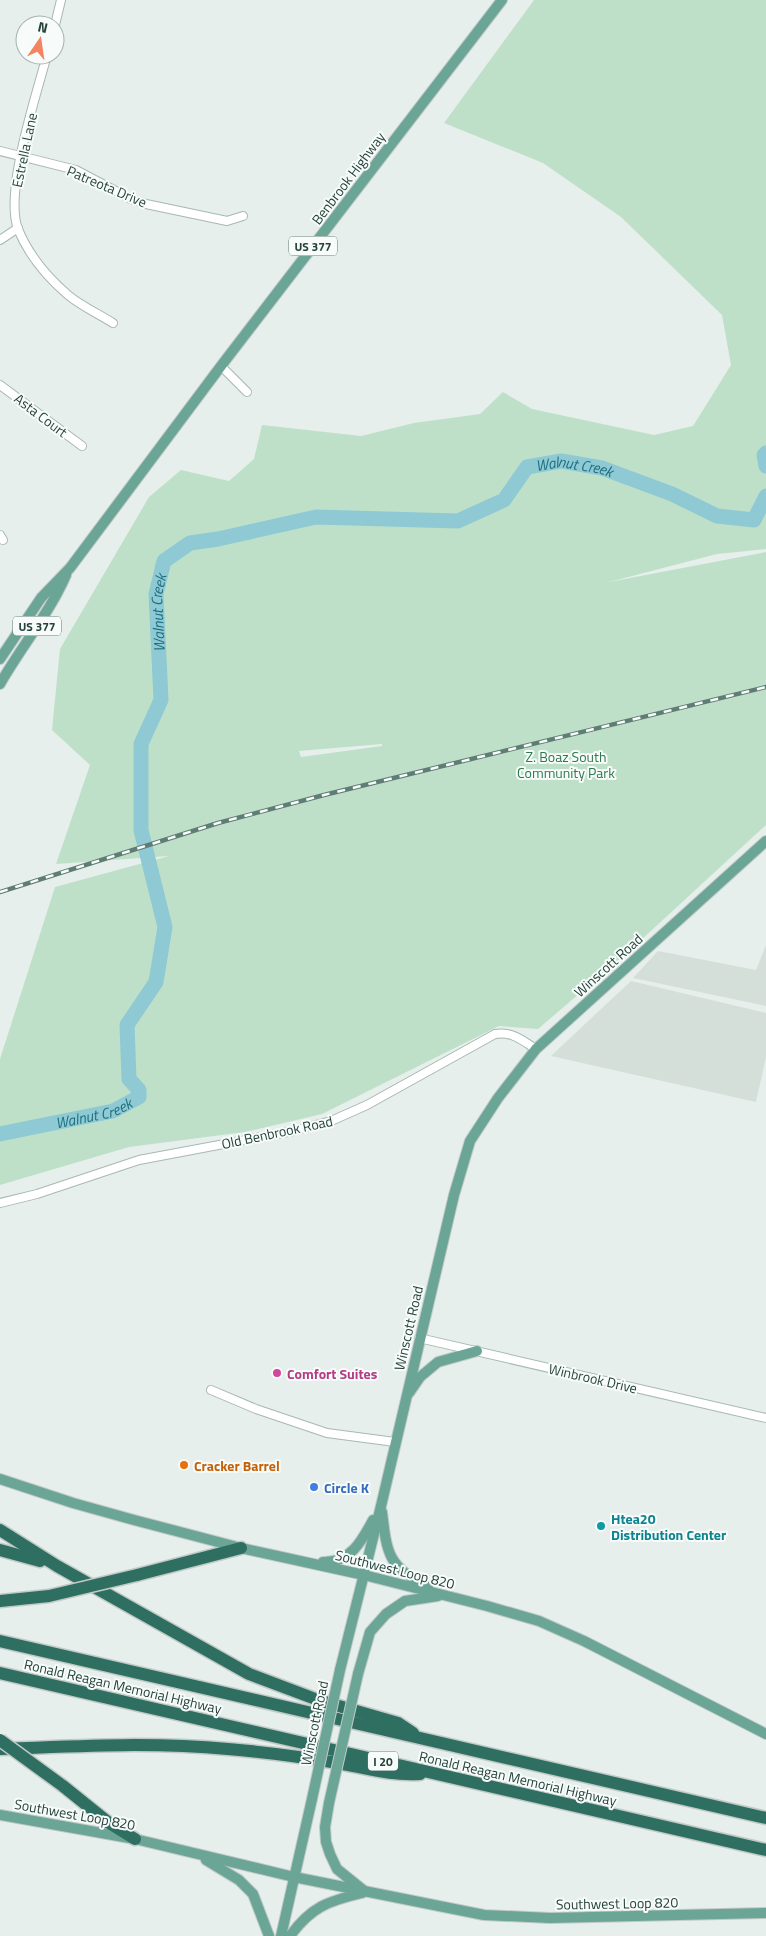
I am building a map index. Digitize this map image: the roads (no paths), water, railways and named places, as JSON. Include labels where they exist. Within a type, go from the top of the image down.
[{"type":"highway","points":[[0,1530],[57,1566],[249,1674],[310,1697],[398,1723],[421,1738]]},
{"type":"highway","points":[[0,1601],[49,1596],[241,1548]]},
{"type":"highway","points":[[0,1550],[57,1566]]},
{"type":"highway","name":"Ronald Reagan Memorial Highway","points":[[0,1640],[766,1818]]},
{"type":"highway","name":"Ronald Reagan Memorial Highway","points":[[0,1673],[766,1850]]},
{"type":"highway","points":[[0,1740],[63,1786],[109,1823],[135,1839]]},
{"type":"highway","points":[[0,1749],[100,1745],[171,1745],[283,1755],[325,1761],[400,1776],[433,1774]]},
{"type":"main road","name":"Benbrook Highway","points":[[70,568],[221,366],[502,0]]},
{"type":"main road","name":"US 377","points":[[0,659],[41,598],[70,568]]},
{"type":"main road","name":"US 377","points":[[0,683],[58,594],[70,568]]},
{"type":"main road","name":"Winscott Road","points":[[281,1936],[340,1670],[381,1506],[405,1397],[454,1195],[470,1141],[498,1098],[536,1049],[766,841]]},
{"type":"main road","points":[[405,1397],[420,1377],[438,1362],[477,1351]]},
{"type":"main road","name":"Southwest Loop 820","points":[[0,1479],[73,1503],[241,1548],[364,1575],[539,1621],[584,1640],[766,1734]]},
{"type":"main road","points":[[308,1562],[330,1562],[341,1559],[354,1551],[363,1539],[381,1506]]},
{"type":"main road","points":[[381,1506],[386,1545],[396,1565],[411,1578],[444,1596]]},
{"type":"main road","points":[[366,1892],[337,1869],[326,1842],[325,1827],[358,1674],[370,1632],[386,1614],[405,1601],[444,1596]]},
{"type":"main road","name":"Southwest Loop 820","points":[[0,1815],[135,1839],[294,1877],[484,1915],[550,1918],[766,1913]]},
{"type":"main road","points":[[194,1853],[239,1880],[253,1894],[269,1936]]},
{"type":"main road","points":[[290,1936],[299,1923],[319,1906],[334,1899],[366,1892]]},
{"type":"street","points":[[57,15],[61,0]]},
{"type":"street","name":"Estrella Lane","points":[[44,65],[21,157],[14,195],[18,228],[37,265],[69,297],[114,323]]},
{"type":"street","name":"Patreota Drive","points":[[0,152],[83,173],[124,196],[146,204],[227,221],[243,216]]},
{"type":"street","points":[[0,240],[18,228]]},
{"type":"street","points":[[221,366],[247,392]]},
{"type":"street","name":"Asta Court","points":[[0,385],[82,446]]},
{"type":"street","name":"Old Benbrook Road","points":[[0,1202],[37,1194],[139,1160],[331,1122],[367,1105],[495,1034],[504,1032],[516,1036],[536,1049]]},
{"type":"street","name":"Winbrook Drive","points":[[419,1338],[766,1418]]},
{"type":"street","points":[[210,1390],[256,1409],[327,1433],[395,1442]]},
{"type":"waterway","name":"Walnut Creek","points":[[766,453],[764,455],[766,466]]},
{"type":"waterway","name":"Walnut Creek","points":[[0,1134],[113,1111],[139,1097],[139,1090],[129,1079],[127,1025],[156,982],[165,927],[141,830],[141,744],[161,700],[156,594],[164,561],[190,543],[218,539],[316,517],[458,521],[504,500],[527,467],[561,461],[602,468],[672,494],[717,516],[754,520],[766,496]]},
{"type":"railway","points":[[0,892],[218,823],[324,795],[766,687]]},
{"type":"place","name":"Comfort Suites","points":[[277,1373]]},
{"type":"place","name":"Cracker Barrel","points":[[184,1465]]},
{"type":"place","name":"Circle K","points":[[314,1487]]},
{"type":"place","name":"Htea20 Distribution Center","points":[[601,1526]]},
{"type":"park label","name":"Z. Boaz South Community Park","points":[[566,764]]}]
